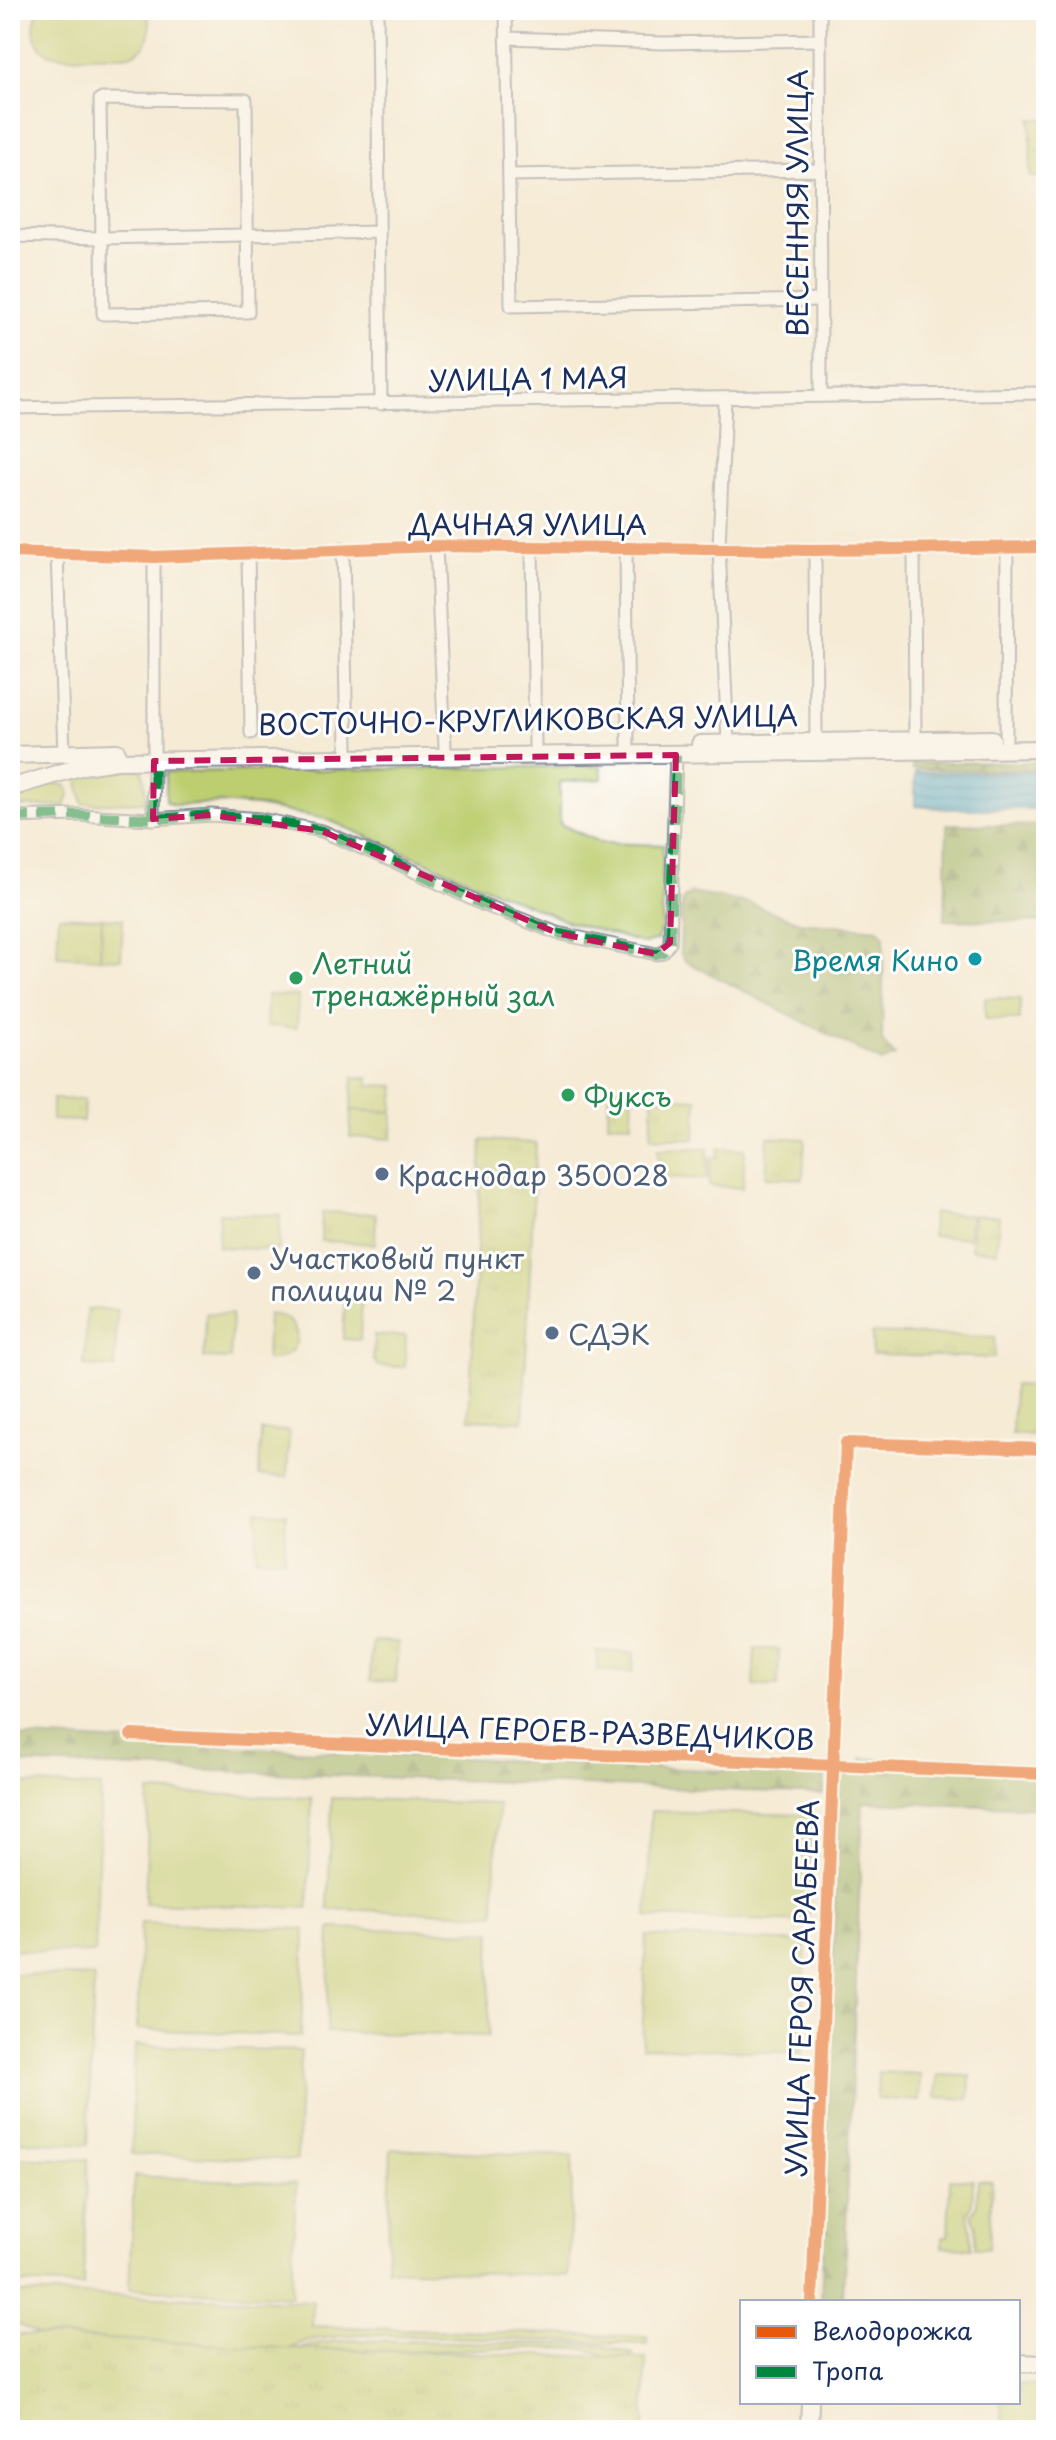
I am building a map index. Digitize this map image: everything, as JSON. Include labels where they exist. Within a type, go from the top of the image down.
[{"type":"main road","name":"ВОСТОЧНО-КРУГЛИКОВСКАЯ УЛИЦА","points":[[10,788],[95,764],[153,758],[347,749],[1046,738]]},
{"type":"main road","name":"ВОСТОЧНО-КРУГЛИКОВСКАЯ УЛИЦА","points":[[10,755],[153,758],[676,755],[1046,749]]},
{"type":"main road","points":[[1020,2363],[1046,2364]]},
{"type":"main road","points":[[809,2430],[810,2404]]},
{"type":"street","points":[[377,10],[381,404]]},
{"type":"street","points":[[506,10],[511,306],[820,300]]},
{"type":"street","name":"ВЕСЕННЯЯ УЛИЦА","points":[[820,10],[821,395]]},
{"type":"street","points":[[506,38],[663,43],[820,40]]},
{"type":"street","points":[[100,99],[246,100],[248,312],[103,314],[102,238],[100,99]]},
{"type":"street","points":[[509,175],[820,170]]},
{"type":"street","points":[[10,236],[102,238],[379,232]]},
{"type":"street","name":"УЛИЦА 1 МАЯ","points":[[10,408],[1046,393]]},
{"type":"street","points":[[725,400],[719,547],[728,743]]},
{"type":"street","name":"ДАЧНАЯ УЛИЦА","points":[[436,546],[445,747]]},
{"type":"street","name":"ДАЧНАЯ УЛИЦА","points":[[10,552],[154,557],[436,546],[815,550],[1046,547]]},
{"type":"street","points":[[343,548],[347,749]]},
{"type":"street","name":"ДАЧНАЯ УЛИЦА","points":[[532,548],[535,746]]},
{"type":"street","name":"ДАЧНАЯ УЛИЦА","points":[[626,548],[628,745]]},
{"type":"street","points":[[1006,739],[1007,548]]},
{"type":"street","points":[[914,549],[915,740]]},
{"type":"street","points":[[815,550],[816,741]]},
{"type":"street","points":[[248,552],[251,733]]},
{"type":"street","points":[[57,553],[64,754]]},
{"type":"street","points":[[153,819],[154,557]]},
{"type":"street","points":[[10,817],[77,815],[153,819],[211,815],[260,819],[322,831],[529,923],[557,933],[656,954],[663,952],[670,943],[676,755]]},
{"type":"street","name":"УЛИЦА ГЕРОЯ САРАБЕЕВА","points":[[812,2300],[846,1443],[1046,1449]]},
{"type":"street","name":"УЛИЦА ГЕРОЕВ-РАЗВЕДЧИКОВ","points":[[131,1735],[1046,1774]]},
{"type":"highlighted area","points":[[676,755],[670,943],[656,954],[557,933],[322,831],[211,815],[153,819],[154,761]]},
{"type":"green space","points":[[39,10],[145,10],[149,24],[148,37],[142,48],[129,55],[54,55],[42,48],[35,37]]},
{"type":"green space","points":[[1031,119],[1046,119],[1046,177],[1030,177]]},
{"type":"green space","points":[[1046,762],[1046,770],[912,769],[912,763]]},
{"type":"green space","points":[[601,766],[602,779],[560,782],[560,824],[601,843],[663,845],[662,927],[657,940],[645,944],[566,921],[326,819],[257,806],[218,803],[174,805],[166,801],[166,772]]},
{"type":"green space","points":[[136,768],[143,771],[144,802],[83,804],[77,776],[96,770]]},
{"type":"green space","points":[[57,783],[66,786],[70,793],[65,806],[10,807],[10,798]]},
{"type":"green space","points":[[947,824],[1046,826],[1046,922],[945,920]]},
{"type":"green space","points":[[691,893],[749,903],[799,922],[879,929],[884,935],[882,1041],[895,1056],[882,1062],[685,961],[680,952],[682,901]]},
{"type":"green space","points":[[59,916],[102,918],[100,958],[57,956]]},
{"type":"green space","points":[[102,918],[123,919],[121,959],[100,958]]},
{"type":"green space","points":[[267,995],[298,996],[297,1028],[266,1026]]},
{"type":"green space","points":[[985,998],[1020,999],[1020,1020],[985,1019]]},
{"type":"green space","points":[[353,1077],[369,1078],[369,1085],[395,1086],[393,1112],[351,1110]]},
{"type":"green space","points":[[609,1086],[633,1087],[632,1124],[608,1123]]},
{"type":"green space","points":[[653,1097],[697,1099],[695,1139],[651,1137]]},
{"type":"green space","points":[[52,1099],[84,1100],[83,1121],[52,1120]]},
{"type":"green space","points":[[351,1110],[393,1112],[392,1139],[350,1137]]},
{"type":"green space","points":[[768,1137],[805,1139],[803,1179],[766,1177]]},
{"type":"green space","points":[[482,1140],[536,1143],[523,1421],[469,1419]]},
{"type":"green space","points":[[719,1148],[745,1149],[743,1188],[709,1186],[711,1157],[718,1157]]},
{"type":"green space","points":[[658,1149],[708,1149],[707,1179],[658,1177]]},
{"type":"green space","points":[[322,1212],[376,1214],[375,1244],[321,1241]]},
{"type":"green space","points":[[219,1213],[280,1215],[279,1250],[218,1247]]},
{"type":"green space","points":[[933,1213],[970,1215],[969,1238],[932,1236]]},
{"type":"green space","points":[[973,1215],[999,1216],[997,1251],[971,1249]]},
{"type":"green space","points":[[345,1301],[362,1302],[360,1340],[343,1339]]},
{"type":"green space","points":[[87,1309],[117,1310],[115,1368],[84,1366]]},
{"type":"green space","points":[[206,1313],[232,1314],[230,1359],[204,1358]]},
{"type":"green space","points":[[268,1314],[290,1322],[297,1338],[288,1354],[266,1360]]},
{"type":"green space","points":[[872,1333],[995,1337],[994,1358],[872,1354]]},
{"type":"green space","points":[[374,1335],[406,1336],[405,1367],[378,1366],[373,1359]]},
{"type":"green space","points":[[1014,1385],[1041,1386],[1039,1435],[1012,1434]]},
{"type":"green space","points":[[261,1430],[289,1431],[287,1477],[259,1476]]},
{"type":"green space","points":[[258,1512],[286,1513],[284,1559],[256,1558]]},
{"type":"green space","points":[[372,1641],[398,1642],[396,1682],[370,1681]]},
{"type":"green space","points":[[755,1649],[779,1649],[778,1686],[753,1686]]},
{"type":"green space","points":[[597,1651],[634,1653],[633,1672],[597,1671]]},
{"type":"green space","points":[[10,1736],[825,1776],[824,1794],[10,1763]]},
{"type":"green space","points":[[862,1758],[1046,1771],[1046,1808],[863,1802],[843,2300],[821,2300],[840,1769],[862,1770]]},
{"type":"green space","points":[[10,1783],[101,1787],[95,1953],[10,1950]]},
{"type":"green space","points":[[149,1792],[312,1798],[308,1908],[145,1903]]},
{"type":"green space","points":[[332,1798],[498,1804],[494,1914],[328,1909]]},
{"type":"green space","points":[[651,1811],[811,1815],[808,1922],[647,1917]]},
{"type":"green space","points":[[141,1923],[305,1929],[301,2036],[137,2029]]},
{"type":"green space","points":[[330,1928],[491,1932],[488,2036],[327,2032]]},
{"type":"green space","points":[[646,1936],[806,1942],[802,2053],[642,2047]]},
{"type":"green space","points":[[10,1974],[94,1977],[88,2144],[10,2141]]},
{"type":"green space","points":[[135,2045],[301,2051],[297,2160],[131,2154]]},
{"type":"green space","points":[[878,2072],[920,2074],[919,2101],[877,2099]]},
{"type":"green space","points":[[937,2075],[970,2076],[969,2099],[936,2097]]},
{"type":"green space","points":[[391,2149],[573,2156],[568,2276],[387,2269]]},
{"type":"green space","points":[[10,2157],[88,2160],[83,2286],[10,2283]]},
{"type":"green space","points":[[134,2176],[296,2184],[291,2296],[129,2289]]},
{"type":"green space","points":[[950,2179],[973,2180],[972,2203],[967,2215],[971,2228],[971,2248],[942,2247],[942,2237],[948,2237]]},
{"type":"green space","points":[[978,2180],[992,2181],[989,2248],[975,2248],[976,2226],[971,2215],[977,2204]]},
{"type":"green space","points":[[10,2293],[313,2301],[312,2326],[647,2337],[647,2344],[359,2334],[308,2340],[277,2354],[69,2352],[10,2320]]},
{"type":"green space","points":[[10,2334],[284,2348],[646,2358],[644,2430],[10,2430]]},
{"type":"green space","points":[[350,2340],[600,2345],[633,2354],[628,2359],[611,2360],[582,2349],[508,2348],[426,2351],[396,2356],[249,2430],[291,2351],[312,2344]]},
{"type":"green space","points":[[1020,2384],[1046,2385],[1046,2425],[1006,2424],[1001,2414],[1001,2404],[1020,2404]]},
{"type":"water","points":[[915,772],[1046,772],[1046,809],[915,806]]},
{"type":"marked path","points":[[10,817],[77,815],[153,819],[211,815],[260,819],[322,831],[482,904],[557,933],[656,954],[663,952],[670,943],[676,755]]},
{"type":"marked path","points":[[153,819],[154,761]]},
{"type":"cycle path","points":[[10,552],[154,557],[436,546],[815,550],[1046,547]]},
{"type":"cycle path","points":[[812,2300],[846,1443],[1046,1449]]},
{"type":"cycle path","points":[[131,1735],[1046,1774]]},
{"type":"place","name":"Время Кино","points":[[975,959]]},
{"type":"place","name":"Летний тренажёрный зал","points":[[296,978]]},
{"type":"place","name":"Фуксъ","points":[[568,1095]]},
{"type":"place","name":"Краснодар 350028","points":[[382,1174]]},
{"type":"place","name":"Участковый пункт полиции № 2","points":[[254,1273]]},
{"type":"place","name":"СДЭК","points":[[552,1333]]}]
